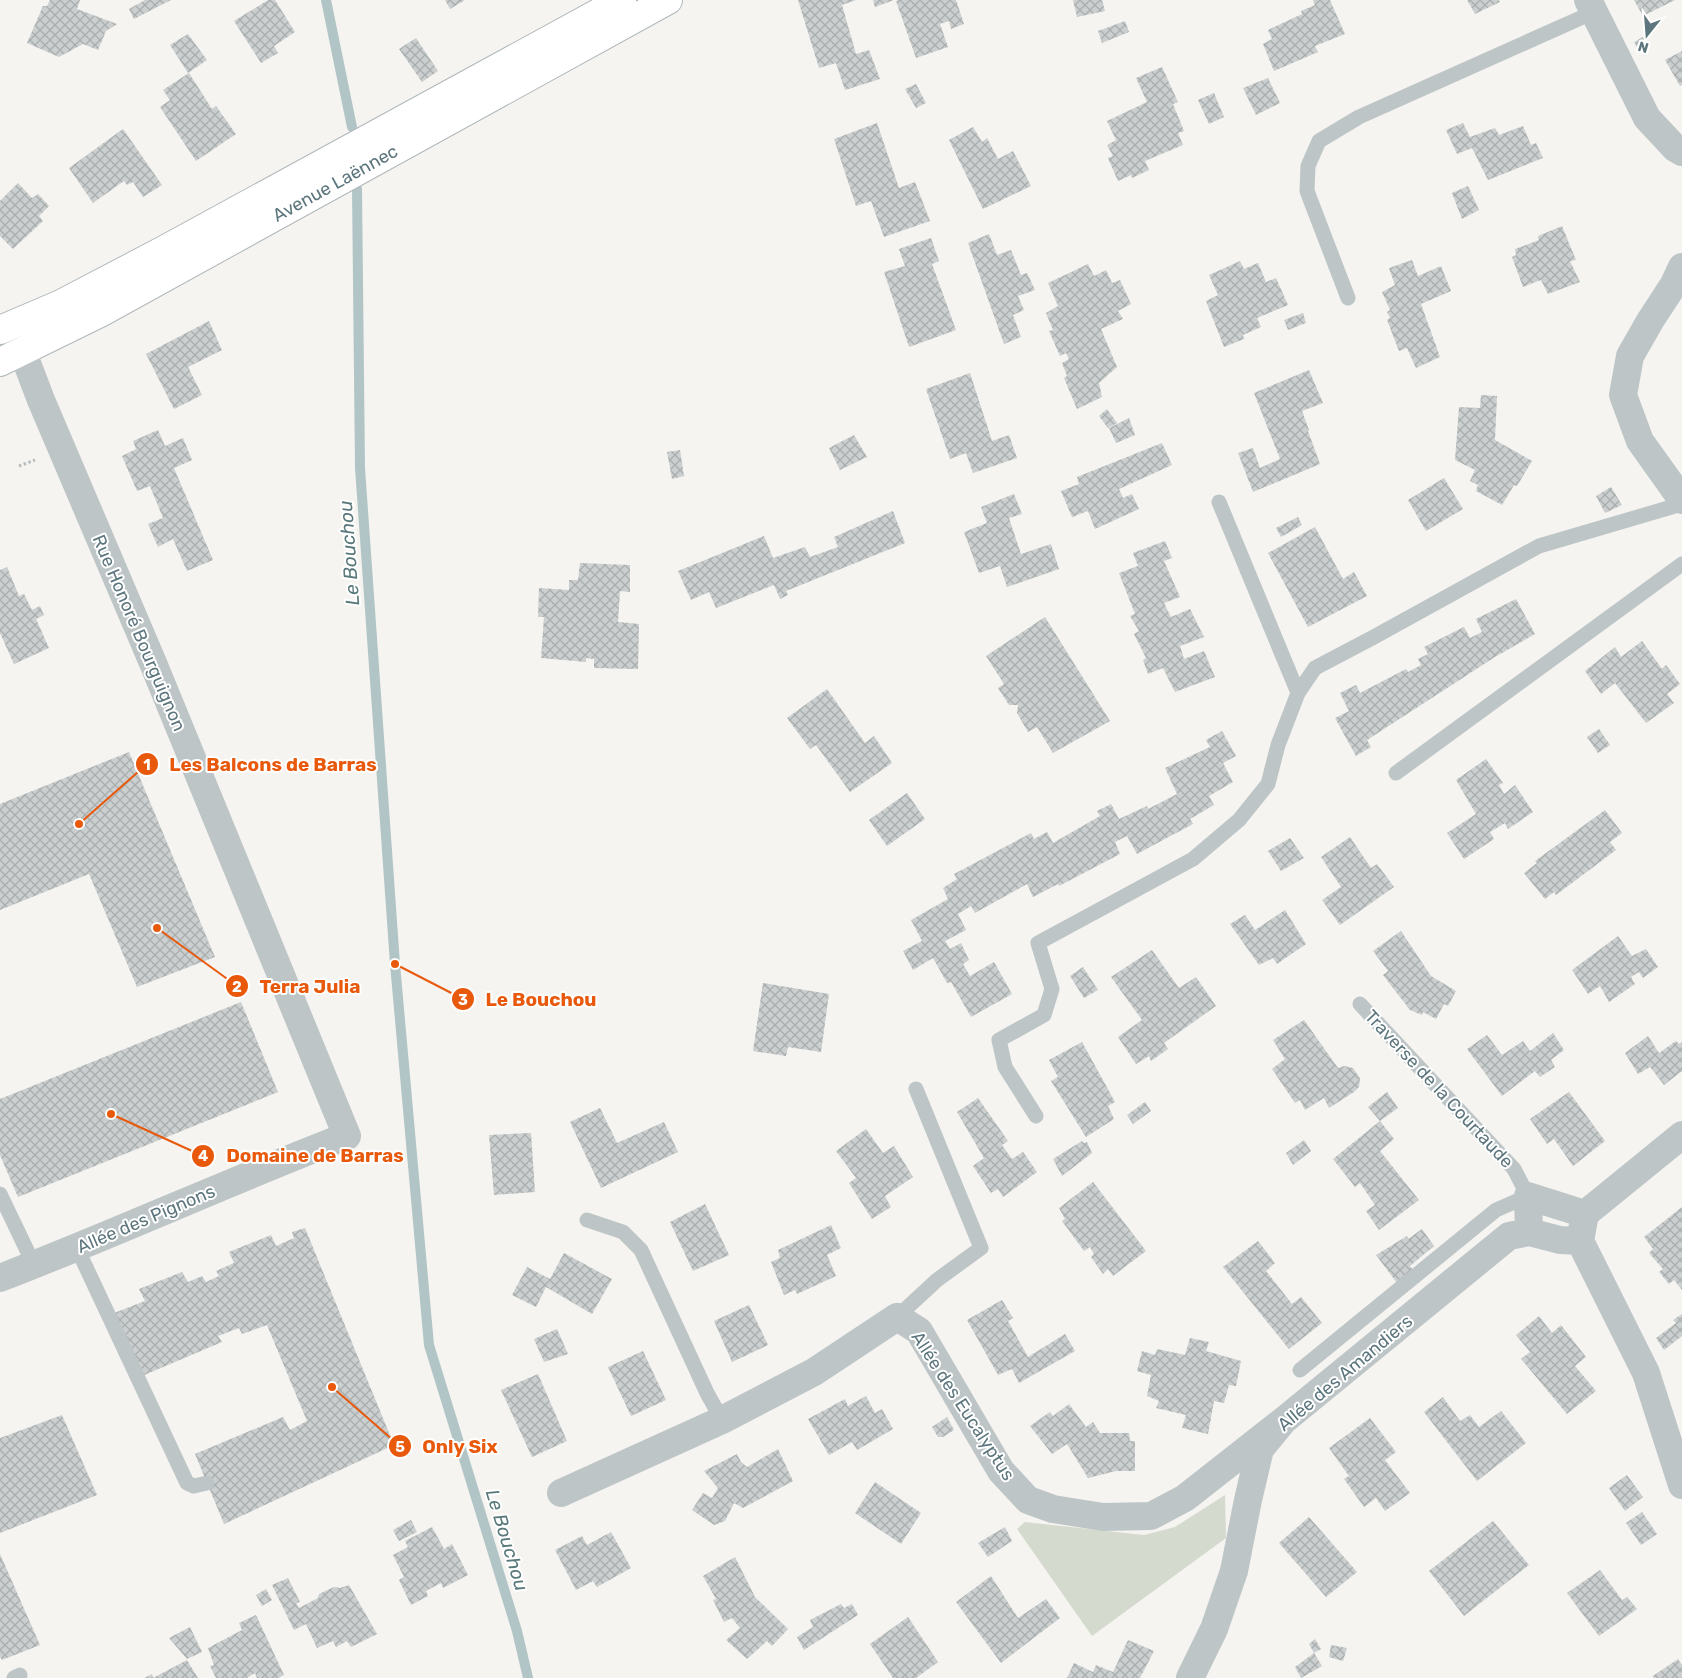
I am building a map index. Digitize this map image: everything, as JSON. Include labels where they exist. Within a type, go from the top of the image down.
[{"type":"main road","name":"Avenue Laënnec","points":[[530,63],[622,0]]},
{"type":"main road","name":"Avenue Laënnec","points":[[11,357],[100,313],[303,188],[530,63],[668,0]]},
{"type":"main road","name":"Avenue Laënnec","points":[[6,327],[61,304],[303,188]]},
{"type":"street","points":[[1591,6],[1647,118],[1675,148],[1682,152]]},
{"type":"street","points":[[1682,267],[1674,284],[1650,320],[1630,356],[1623,395],[1640,441],[1682,500]]},
{"type":"street","name":"Rue Honoré Bourguignon","points":[[6,327],[11,357],[43,406],[153,663],[347,1136]]},
{"type":"street","points":[[1682,1135],[1585,1214],[1580,1241],[1646,1373],[1682,1485]]},
{"type":"street","name":"Allée des Pignons","points":[[0,1278],[347,1136]]},
{"type":"street","points":[[1528,1196],[1585,1214]]},
{"type":"street","name":"Traverse de la Courtaude","points":[[1528,1196],[1529,1232]]},
{"type":"street","points":[[1529,1232],[1560,1240],[1580,1241]]},
{"type":"street","name":"Allée des Amandiers","points":[[1190,1678],[1214,1629],[1234,1571],[1260,1449],[1283,1421],[1510,1236],[1529,1232]]},
{"type":"street","name":"Allée des Eucalyptus","points":[[561,1493],[722,1420],[814,1372],[897,1317],[919,1331],[1001,1471],[1028,1500],[1053,1509],[1103,1517],[1151,1516],[1185,1498],[1283,1421]]},
{"type":"lane","points":[[1348,298],[1307,191],[1308,166],[1319,141],[1359,117],[1591,6]]},
{"type":"lane","points":[[1219,502],[1298,692]]},
{"type":"lane","points":[[1036,1116],[1005,1067],[998,1040],[1044,1014],[1052,989],[1038,943],[1193,859],[1239,820],[1268,784],[1278,745],[1298,692],[1315,668],[1539,546],[1682,504]]},
{"type":"lane","points":[[1396,773],[1682,564]]},
{"type":"lane","name":"Traverse de la Courtaude","points":[[1360,1004],[1514,1169],[1528,1196]]},
{"type":"lane","points":[[897,1317],[937,1280],[981,1248],[916,1089]]},
{"type":"lane","points":[[0,1194],[34,1265]]},
{"type":"lane","points":[[1300,1370],[1496,1210],[1528,1196]]},
{"type":"lane","points":[[587,1220],[623,1232],[641,1250],[707,1393],[722,1420]]},
{"type":"lane","points":[[77,1248],[187,1483],[194,1486],[207,1482]]},
{"type":"shaded area","points":[[1225,1495],[1226,1538],[1092,1636],[1017,1529],[1025,1522],[1144,1535],[1175,1527]]},
{"type":"building","points":[[50,0],[80,0],[77,9],[117,24],[106,31],[98,50],[83,44],[59,57],[27,43],[43,6],[47,6]]},
{"type":"building","points":[[145,0],[171,0],[134,19],[129,9]]},
{"type":"building","points":[[268,0],[275,0],[295,32],[274,46],[278,53],[261,63],[234,21]]},
{"type":"building","points":[[445,0],[465,0],[450,9]]},
{"type":"building","points":[[798,0],[856,0],[842,5],[856,54],[869,50],[880,79],[845,90],[836,63],[819,68]]},
{"type":"building","points":[[873,0],[894,0],[875,7]]},
{"type":"building","points":[[956,0],[964,24],[951,29],[949,21],[940,24],[948,47],[916,58],[896,1]]},
{"type":"building","points":[[1073,0],[1102,0],[1105,11],[1077,17]]},
{"type":"building","points":[[1313,0],[1330,0],[1345,34],[1315,46],[1318,52],[1274,71],[1263,44],[1272,39],[1268,30],[1302,14],[1301,11],[1315,5]]},
{"type":"building","points":[[1467,0],[1499,0],[1500,2],[1475,14]]},
{"type":"building","points":[[1634,0],[1675,0],[1643,16]]},
{"type":"building","points":[[1125,21],[1129,32],[1102,43],[1098,31]]},
{"type":"building","points":[[188,34],[207,60],[188,73],[170,45]]},
{"type":"building","points":[[1643,37],[1650,46],[1640,52],[1634,42]]},
{"type":"building","points":[[416,38],[438,71],[422,82],[399,49]]},
{"type":"building","points":[[1682,51],[1682,85],[1680,86],[1665,60]]},
{"type":"building","points":[[1162,67],[1178,102],[1173,104],[1184,131],[1178,133],[1183,145],[1145,161],[1149,170],[1132,178],[1131,175],[1118,181],[1108,158],[1113,156],[1107,145],[1116,140],[1107,121],[1147,102],[1136,78]]},
{"type":"building","points":[[189,73],[212,109],[216,106],[236,134],[196,161],[160,107],[170,100],[163,90]]},
{"type":"building","points":[[1268,78],[1280,103],[1256,115],[1243,88]]},
{"type":"building","points":[[916,84],[926,103],[916,108],[905,89]]},
{"type":"building","points":[[1214,93],[1224,117],[1209,124],[1198,100]]},
{"type":"building","points":[[877,123],[899,188],[915,182],[930,221],[884,237],[871,201],[856,206],[834,139]]},
{"type":"building","points":[[1463,123],[1470,137],[1495,128],[1499,135],[1523,126],[1531,145],[1536,143],[1543,158],[1488,180],[1472,148],[1457,154],[1446,130]]},
{"type":"building","points":[[973,127],[982,142],[987,138],[998,159],[1013,151],[1031,186],[983,209],[949,140]]},
{"type":"building","points":[[123,129],[162,185],[143,197],[133,182],[127,185],[124,181],[93,203],[69,168]]},
{"type":"building","points":[[18,183],[32,198],[38,194],[49,206],[39,216],[43,221],[13,249],[0,236],[0,201]]},
{"type":"building","points":[[1468,186],[1479,210],[1462,219],[1452,193]]},
{"type":"building","points":[[1562,226],[1576,260],[1570,261],[1580,282],[1548,294],[1541,280],[1523,287],[1512,257],[1516,255],[1515,249],[1539,240],[1538,236]]},
{"type":"building","points":[[989,234],[997,255],[1011,250],[1021,275],[1027,273],[1035,290],[1018,296],[1024,310],[1013,315],[1021,337],[1004,344],[968,243]]},
{"type":"building","points":[[931,238],[939,261],[932,264],[956,330],[909,347],[884,272],[905,266],[899,249]]},
{"type":"building","points":[[1412,260],[1418,276],[1441,266],[1451,291],[1421,304],[1440,357],[1416,368],[1407,348],[1399,351],[1387,320],[1390,318],[1387,312],[1390,310],[1382,292],[1395,285],[1389,268]]},
{"type":"building","points":[[1240,261],[1244,269],[1258,263],[1266,282],[1276,278],[1288,305],[1257,318],[1261,327],[1243,335],[1244,339],[1224,347],[1206,301],[1218,295],[1209,275]]},
{"type":"building","points":[[1088,264],[1094,276],[1106,270],[1112,283],[1120,280],[1131,304],[1118,311],[1123,319],[1101,329],[1117,367],[1099,383],[1102,397],[1077,409],[1064,378],[1067,376],[1062,363],[1069,359],[1066,353],[1060,356],[1049,331],[1053,330],[1046,313],[1058,306],[1048,283]]},
{"type":"building","points":[[1303,313],[1306,323],[1288,330],[1284,320]]},
{"type":"building","points":[[209,321],[222,350],[188,367],[202,395],[174,409],[146,354]]},
{"type":"building","points":[[1309,370],[1323,403],[1302,411],[1320,464],[1253,492],[1238,453],[1253,448],[1260,468],[1280,459],[1254,393]]},
{"type":"building","points":[[970,373],[992,441],[1009,435],[1017,458],[973,473],[966,453],[950,459],[926,389]]},
{"type":"building","points":[[1481,395],[1497,396],[1495,440],[1532,461],[1517,486],[1514,485],[1502,505],[1476,491],[1478,485],[1470,481],[1475,470],[1455,460],[1459,407],[1480,408]]},
{"type":"building","points":[[1107,409],[1117,423],[1108,428],[1099,416]]},
{"type":"building","points":[[1129,418],[1135,435],[1116,443],[1109,428]]},
{"type":"building","points":[[158,430],[165,446],[183,438],[192,460],[174,468],[213,560],[187,571],[173,539],[158,547],[148,524],[163,518],[150,486],[137,491],[122,456],[136,449],[133,441]]},
{"type":"building","points":[[854,435],[867,457],[840,470],[829,448]]},
{"type":"building","points":[[1162,443],[1172,465],[1119,489],[1123,498],[1132,494],[1139,509],[1095,529],[1088,511],[1072,517],[1061,491],[1079,484],[1077,477]]},
{"type":"building","points":[[680,450],[684,476],[672,479],[667,452]]},
{"type":"building","points":[[1444,478],[1463,509],[1426,531],[1408,500]]},
{"type":"building","points":[[1611,487],[1622,505],[1605,513],[1596,496]]},
{"type":"building","points":[[1014,494],[1022,514],[1009,518],[1021,554],[1051,544],[1059,569],[1007,587],[1000,566],[979,573],[964,532],[987,523],[981,507]]},
{"type":"building","points":[[893,511],[905,543],[786,591],[788,595],[780,599],[774,585],[716,608],[709,592],[691,600],[678,571],[764,536],[773,558],[805,547],[810,557],[838,547],[834,537]]},
{"type":"building","points":[[1298,517],[1302,525],[1281,537],[1276,528]]},
{"type":"building","points":[[1315,527],[1343,579],[1354,572],[1367,596],[1308,627],[1268,553]]},
{"type":"building","points":[[1165,541],[1172,558],[1164,561],[1180,597],[1164,603],[1171,617],[1190,609],[1204,637],[1180,646],[1184,659],[1204,651],[1215,677],[1175,692],[1163,668],[1148,674],[1143,660],[1146,658],[1134,634],[1139,631],[1130,616],[1135,614],[1119,573],[1138,566],[1133,553]]},
{"type":"building","points":[[580,563],[630,565],[630,592],[620,591],[618,622],[639,624],[638,669],[594,668],[594,659],[586,658],[586,662],[541,658],[544,617],[538,617],[539,588],[569,590],[569,580],[578,580]]},
{"type":"building","points":[[7,567],[19,596],[24,594],[32,610],[40,606],[44,615],[36,619],[49,648],[14,664],[0,633],[0,570]]},
{"type":"building","points":[[1516,599],[1535,634],[1495,657],[1367,740],[1371,747],[1356,756],[1335,718],[1349,711],[1340,693],[1356,685],[1360,693],[1406,669],[1408,672],[1421,665],[1418,659],[1428,654],[1424,647],[1464,627],[1470,638],[1482,632],[1476,619]]},
{"type":"building","points":[[1045,617],[1110,721],[1053,753],[1037,727],[1028,732],[1017,713],[1018,705],[1009,705],[998,688],[1004,684],[986,656]]},
{"type":"building","points":[[1642,641],[1662,669],[1666,665],[1680,684],[1667,694],[1674,703],[1646,723],[1615,683],[1601,694],[1585,671],[1615,647],[1621,657]]},
{"type":"building","points":[[827,689],[865,743],[874,736],[892,763],[850,792],[816,745],[810,749],[787,718]]},
{"type":"building","points":[[1599,729],[1610,745],[1598,753],[1587,737]]},
{"type":"building","points":[[1222,731],[1236,756],[1223,763],[1233,782],[1209,796],[1214,805],[1190,819],[1193,824],[1137,854],[1127,836],[1115,842],[1120,854],[1059,886],[1058,884],[1033,897],[1027,884],[975,913],[971,906],[958,914],[966,930],[945,941],[950,949],[961,943],[969,960],[963,964],[970,976],[994,962],[1012,994],[971,1017],[951,982],[947,983],[933,958],[913,970],[903,951],[922,941],[911,920],[948,899],[943,888],[957,879],[954,874],[1031,833],[1034,839],[1047,832],[1053,843],[1100,816],[1097,811],[1111,804],[1119,819],[1147,806],[1148,809],[1177,794],[1165,768],[1210,747],[1206,740]]},
{"type":"building","points":[[129,752],[215,957],[137,987],[89,874],[0,910],[0,804]]},
{"type":"building","points":[[1486,759],[1503,783],[1499,785],[1504,794],[1515,785],[1533,812],[1508,829],[1505,823],[1490,832],[1494,839],[1464,859],[1447,833],[1476,814],[1456,780]]},
{"type":"building","points":[[907,793],[925,819],[887,846],[869,820]]},
{"type":"building","points":[[1605,810],[1622,833],[1610,842],[1616,850],[1556,895],[1554,892],[1545,899],[1524,873],[1537,863],[1535,861]]},
{"type":"building","points":[[1350,837],[1371,868],[1377,864],[1394,887],[1340,925],[1322,900],[1341,887],[1321,857]]},
{"type":"building","points":[[1290,838],[1304,858],[1281,871],[1268,851]]},
{"type":"building","points":[[1285,910],[1306,944],[1277,964],[1273,958],[1259,965],[1230,924],[1245,915],[1255,930]]},
{"type":"building","points":[[1401,931],[1431,976],[1456,991],[1448,1006],[1444,1004],[1436,1019],[1423,1012],[1422,1015],[1410,1010],[1383,975],[1388,971],[1373,951]]},
{"type":"building","points":[[1618,936],[1632,956],[1646,949],[1658,967],[1643,978],[1639,972],[1631,977],[1635,984],[1609,1002],[1600,986],[1588,994],[1572,970]]},
{"type":"building","points":[[1152,950],[1179,988],[1196,977],[1216,1006],[1164,1043],[1168,1049],[1151,1061],[1149,1056],[1136,1064],[1118,1037],[1142,1020],[1111,977]]},
{"type":"building","points":[[1083,967],[1098,990],[1084,998],[1070,976]]},
{"type":"building","points":[[763,983],[829,994],[821,1052],[788,1047],[786,1056],[753,1051]]},
{"type":"building","points":[[241,1002],[278,1092],[18,1197],[0,1155],[0,1099]]},
{"type":"building","points":[[1304,1020],[1338,1068],[1344,1066],[1353,1068],[1360,1078],[1359,1087],[1354,1092],[1329,1108],[1324,1098],[1305,1110],[1300,1100],[1295,1103],[1272,1069],[1285,1059],[1273,1040]]},
{"type":"building","points":[[1553,1033],[1564,1050],[1551,1060],[1555,1067],[1540,1077],[1535,1071],[1502,1096],[1467,1049],[1487,1035],[1502,1055],[1523,1041],[1530,1051]]},
{"type":"building","points":[[1648,1036],[1659,1053],[1676,1041],[1679,1044],[1682,1042],[1682,1071],[1664,1085],[1650,1067],[1638,1074],[1625,1053]]},
{"type":"building","points":[[1082,1042],[1115,1102],[1108,1106],[1114,1119],[1086,1137],[1051,1081],[1058,1077],[1049,1060]]},
{"type":"building","points":[[1387,1092],[1398,1108],[1380,1121],[1368,1107]]},
{"type":"building","points":[[1569,1092],[1605,1141],[1573,1166],[1554,1139],[1547,1144],[1530,1119]]},
{"type":"building","points":[[978,1098],[1008,1141],[1002,1145],[1012,1159],[1023,1152],[1037,1172],[1003,1197],[998,1189],[991,1193],[973,1166],[984,1158],[957,1112]]},
{"type":"building","points":[[1145,1102],[1151,1111],[1133,1124],[1127,1115]]},
{"type":"building","points":[[600,1108],[617,1143],[664,1122],[678,1152],[601,1188],[570,1122]]},
{"type":"building","points":[[1380,1121],[1394,1139],[1380,1151],[1419,1200],[1379,1230],[1366,1211],[1375,1205],[1360,1183],[1355,1187],[1333,1159]]},
{"type":"building","points":[[866,1129],[883,1153],[894,1146],[913,1177],[885,1196],[891,1207],[872,1219],[849,1183],[856,1178],[836,1151]]},
{"type":"building","points":[[531,1133],[535,1192],[494,1195],[489,1135]]},
{"type":"building","points":[[1304,1140],[1311,1151],[1293,1165],[1286,1153]]},
{"type":"building","points":[[1082,1141],[1084,1143],[1087,1142],[1092,1153],[1062,1176],[1053,1159]]},
{"type":"building","points":[[1093,1182],[1146,1251],[1113,1276],[1108,1269],[1103,1274],[1091,1257],[1094,1254],[1090,1247],[1084,1251],[1062,1221],[1065,1219],[1059,1208]]},
{"type":"building","points":[[705,1204],[729,1255],[693,1271],[670,1222]]},
{"type":"building","points":[[1682,1207],[1682,1290],[1674,1280],[1669,1284],[1659,1272],[1663,1269],[1649,1253],[1653,1249],[1644,1237]]},
{"type":"building","points":[[831,1225],[841,1248],[827,1255],[836,1276],[797,1294],[795,1290],[784,1295],[771,1262],[780,1258],[778,1250]]},
{"type":"building","points":[[305,1228],[394,1445],[224,1524],[195,1454],[283,1417],[290,1430],[307,1421],[267,1325],[242,1334],[239,1328],[218,1336],[222,1342],[142,1376],[114,1313],[145,1301],[139,1289],[182,1272],[188,1282],[202,1276],[206,1282],[219,1276],[216,1271],[234,1263],[229,1252],[271,1235],[276,1246],[294,1238],[292,1232]]},
{"type":"building","points":[[1422,1229],[1434,1246],[1410,1266],[1413,1270],[1397,1283],[1376,1255],[1407,1236],[1408,1239]]},
{"type":"building","points":[[1258,1241],[1275,1263],[1266,1271],[1292,1304],[1301,1297],[1322,1323],[1289,1349],[1223,1267]]},
{"type":"building","points":[[564,1253],[612,1279],[592,1314],[546,1287],[536,1307],[512,1295],[527,1267],[550,1279]]},
{"type":"building","points":[[1002,1300],[1013,1318],[1008,1321],[1028,1357],[1065,1334],[1075,1351],[1019,1383],[1012,1369],[998,1375],[967,1320]]},
{"type":"building","points":[[749,1305],[768,1345],[732,1362],[714,1321]]},
{"type":"building","points":[[1682,1314],[1682,1336],[1664,1350],[1656,1338],[1676,1323],[1673,1320]]},
{"type":"building","points":[[1539,1316],[1552,1333],[1561,1325],[1586,1357],[1575,1366],[1596,1391],[1567,1414],[1521,1359],[1530,1352],[1516,1335]]},
{"type":"building","points":[[557,1329],[568,1354],[544,1362],[534,1339]]},
{"type":"building","points":[[1190,1338],[1209,1342],[1206,1351],[1241,1361],[1236,1386],[1229,1385],[1224,1403],[1214,1401],[1208,1434],[1182,1428],[1186,1415],[1156,1408],[1159,1401],[1147,1396],[1151,1375],[1137,1371],[1142,1351],[1155,1355],[1157,1349],[1185,1355]]},
{"type":"building","points":[[643,1351],[666,1400],[631,1416],[608,1367]]},
{"type":"building","points":[[538,1374],[567,1441],[532,1457],[501,1390]]},
{"type":"building","points":[[866,1396],[875,1413],[882,1409],[893,1429],[857,1450],[852,1442],[829,1455],[808,1419],[845,1399],[848,1406]]},
{"type":"building","points":[[1443,1397],[1460,1421],[1470,1415],[1479,1427],[1501,1411],[1526,1443],[1477,1481],[1424,1412]]},
{"type":"building","points":[[1069,1404],[1086,1427],[1093,1422],[1100,1433],[1129,1433],[1130,1441],[1135,1441],[1135,1471],[1116,1471],[1088,1478],[1067,1444],[1052,1454],[1030,1426],[1050,1412],[1053,1416]]},
{"type":"building","points":[[62,1415],[97,1495],[0,1533],[0,1438]]},
{"type":"building","points":[[947,1417],[954,1430],[943,1437],[938,1437],[932,1427]]},
{"type":"building","points":[[1370,1418],[1396,1452],[1385,1460],[1410,1493],[1385,1511],[1376,1498],[1364,1507],[1344,1479],[1349,1476],[1329,1448]]},
{"type":"building","points":[[778,1449],[793,1481],[743,1508],[734,1503],[725,1521],[714,1525],[692,1510],[703,1493],[712,1498],[718,1488],[704,1471],[737,1454],[741,1462],[747,1467]]},
{"type":"building","points":[[1627,1475],[1643,1497],[1625,1511],[1609,1488]]},
{"type":"building","points":[[875,1482],[921,1513],[901,1544],[855,1513]]},
{"type":"building","points":[[1642,1512],[1657,1534],[1641,1545],[1626,1523]]},
{"type":"building","points":[[1309,1517],[1357,1572],[1326,1597],[1279,1543]]},
{"type":"building","points":[[411,1520],[417,1532],[399,1541],[393,1530]]},
{"type":"building","points":[[1493,1521],[1529,1565],[1464,1616],[1429,1571]]},
{"type":"building","points":[[432,1527],[444,1549],[452,1544],[468,1575],[443,1588],[441,1583],[426,1591],[428,1596],[411,1605],[399,1580],[404,1577],[393,1555],[408,1547],[405,1541]]},
{"type":"building","points":[[1005,1527],[1012,1541],[988,1557],[978,1543]]},
{"type":"building","points":[[611,1532],[631,1568],[597,1587],[593,1581],[576,1590],[555,1550],[582,1536],[587,1545]]},
{"type":"building","points":[[0,1554],[40,1645],[2,1660],[0,1657]]},
{"type":"building","points":[[735,1557],[755,1597],[788,1629],[772,1646],[767,1641],[747,1659],[726,1640],[740,1628],[732,1618],[724,1622],[713,1600],[716,1599],[703,1576]]},
{"type":"building","points":[[1600,1570],[1622,1600],[1627,1597],[1637,1609],[1599,1636],[1567,1593]]},
{"type":"building","points":[[991,1576],[1018,1618],[1046,1599],[1060,1618],[1001,1663],[956,1602]]},
{"type":"building","points":[[288,1578],[300,1602],[296,1603],[299,1608],[318,1598],[319,1594],[334,1587],[340,1588],[349,1585],[377,1634],[351,1647],[347,1641],[336,1647],[333,1641],[317,1648],[306,1624],[294,1630],[272,1585]]},
{"type":"building","points":[[266,1589],[272,1600],[262,1606],[256,1595]]},
{"type":"building","points":[[841,1604],[844,1608],[852,1604],[858,1615],[804,1650],[797,1637],[813,1627],[810,1620]]},
{"type":"building","points":[[256,1615],[284,1675],[278,1678],[257,1678],[255,1673],[247,1678],[216,1678],[210,1666],[214,1665],[208,1648],[242,1630],[239,1623]]},
{"type":"building","points":[[908,1617],[938,1662],[916,1678],[893,1678],[870,1644]]},
{"type":"building","points":[[190,1627],[202,1652],[187,1659],[169,1638]]},
{"type":"building","points":[[1315,1639],[1321,1649],[1314,1653],[1309,1644]]},
{"type":"building","points":[[1128,1640],[1154,1651],[1140,1678],[1067,1678],[1074,1663],[1093,1672],[1096,1665],[1113,1672]]},
{"type":"building","points":[[1331,1645],[1347,1648],[1343,1661],[1329,1657]]},
{"type":"building","points":[[1314,1653],[1322,1666],[1301,1678],[1295,1667]]},
{"type":"building","points":[[1678,1659],[1682,1665],[1682,1678],[1654,1678],[1653,1676]]},
{"type":"building","points":[[187,1660],[198,1678],[153,1678]]},
{"type":"building","points":[[152,1674],[153,1678],[144,1678]]},
{"type":"waterway","name":"Le Bouchou","points":[[326,0],[352,127]]},
{"type":"waterway","name":"Le Bouchou","points":[[357,189],[360,468],[395,964],[429,1345],[517,1631],[528,1678]]},
{"type":"place","name":"Les Balcons de Barras","points":[[79,824]]},
{"type":"place","name":"Terra Julia","points":[[157,928]]},
{"type":"place","name":"Le Bouchou","points":[[395,964]]},
{"type":"place","name":"Domaine de Barras","points":[[111,1114]]},
{"type":"place","name":"Only Six","points":[[332,1387]]}]
